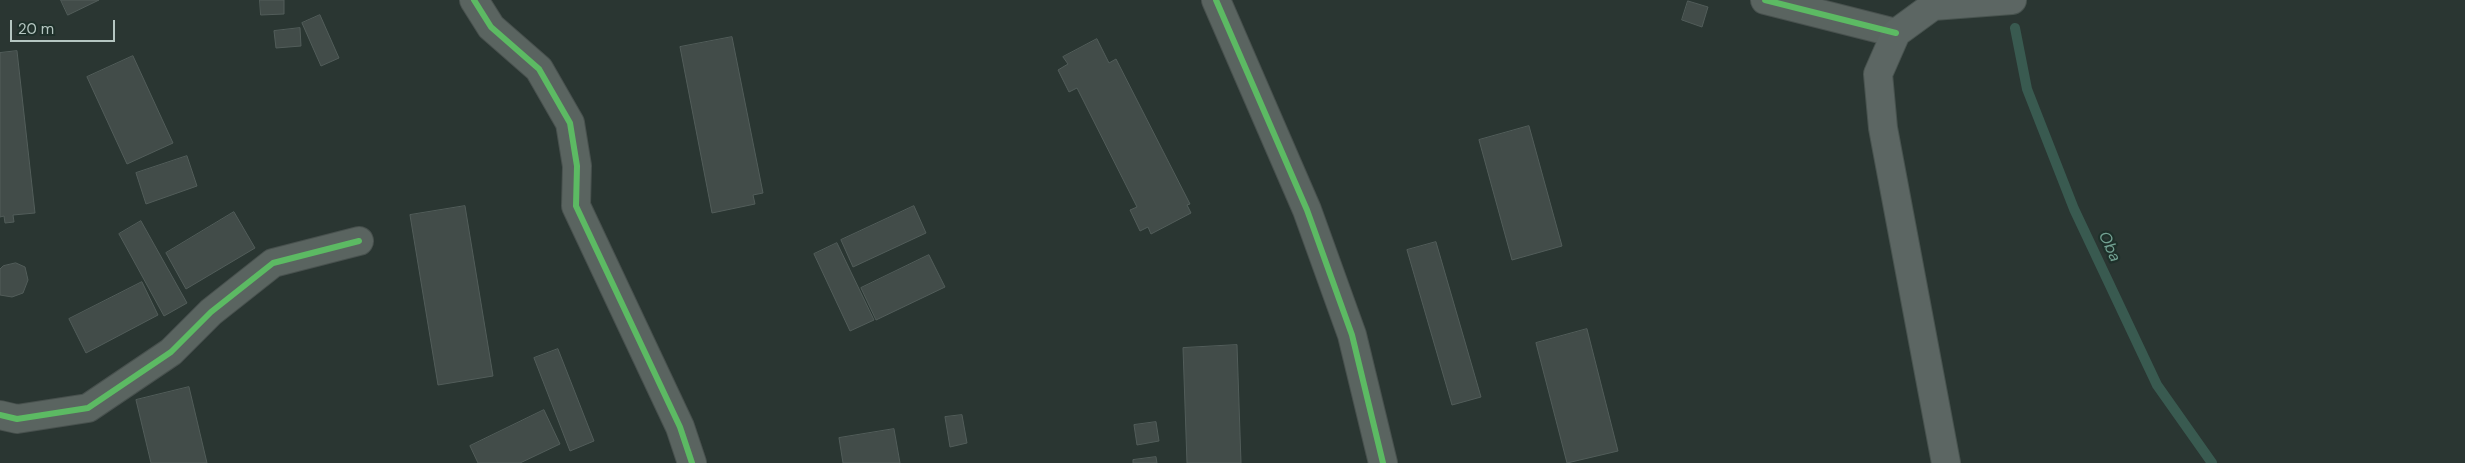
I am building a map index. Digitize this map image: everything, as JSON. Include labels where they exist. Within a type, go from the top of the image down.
[{"type":"main road","points":[[1946,463],[1883,128],[1878,74],[1896,33],[1933,6],[2012,0]]},
{"type":"street","points":[[474,0],[491,26],[539,70],[570,122],[577,166],[576,206],[680,427],[692,463]]},
{"type":"street","points":[[1216,0],[1307,210],[1352,335],[1383,463]]},
{"type":"street","points":[[1765,0],[1896,33]]},
{"type":"street","points":[[0,415],[17,419],[88,408],[172,352],[211,312],[274,263],[359,241]]},
{"type":"building","points":[[61,0],[99,0],[68,15]]},
{"type":"building","points":[[260,0],[284,0],[284,14],[261,15]]},
{"type":"building","points":[[1688,1],[1708,7],[1702,27],[1682,20]]},
{"type":"building","points":[[320,15],[339,58],[321,66],[302,23]]},
{"type":"building","points":[[300,28],[301,46],[276,48],[274,31]]},
{"type":"building","points":[[732,37],[763,193],[753,195],[755,204],[712,213],[680,47]]},
{"type":"building","points":[[1097,39],[1109,63],[1116,59],[1190,204],[1187,205],[1191,213],[1151,234],[1148,227],[1140,231],[1130,210],[1137,207],[1077,88],[1069,92],[1058,70],[1068,64],[1063,57]]},
{"type":"building","points":[[17,51],[35,213],[13,215],[14,222],[5,223],[4,216],[0,217],[0,53]]},
{"type":"building","points":[[133,56],[173,143],[127,164],[87,77]]},
{"type":"building","points":[[1529,126],[1562,246],[1512,260],[1479,140]]},
{"type":"building","points":[[187,156],[197,186],[146,204],[136,173]]},
{"type":"building","points":[[465,206],[493,376],[438,385],[410,215]]},
{"type":"building","points":[[914,206],[926,233],[853,267],[841,240]]},
{"type":"building","points":[[234,212],[255,248],[186,289],[166,253]]},
{"type":"building","points":[[141,221],[187,303],[164,316],[119,234]]},
{"type":"building","points":[[1436,242],[1481,397],[1452,405],[1407,250]]},
{"type":"building","points":[[837,243],[874,320],[850,331],[814,254]]},
{"type":"building","points":[[929,255],[945,287],[876,320],[861,288]]},
{"type":"building","points":[[16,263],[25,267],[28,280],[23,293],[12,297],[0,295],[0,269],[3,266]]},
{"type":"building","points":[[142,282],[158,315],[86,353],[69,319]]},
{"type":"building","points":[[1587,329],[1618,451],[1567,463],[1536,343]]},
{"type":"building","points":[[1237,345],[1241,463],[1187,463],[1183,348]]},
{"type":"building","points":[[558,349],[594,441],[570,451],[534,358]]},
{"type":"building","points":[[189,387],[207,463],[151,463],[136,400]]},
{"type":"building","points":[[544,410],[560,444],[520,463],[478,463],[470,446]]},
{"type":"building","points":[[962,415],[967,443],[950,447],[945,417]]},
{"type":"building","points":[[1156,422],[1159,441],[1137,445],[1134,425]]},
{"type":"building","points":[[894,429],[900,463],[843,463],[839,438]]},
{"type":"building","points":[[1156,457],[1157,463],[1133,463],[1133,460]]},
{"type":"waterway","name":"Oba","points":[[2015,28],[2027,89],[2074,209],[2157,385],[2212,463]]},
{"type":"cycle path","points":[[474,0],[491,27],[539,69],[570,123],[577,166],[576,206],[680,427],[692,463]]},
{"type":"cycle path","points":[[1216,0],[1307,210],[1352,335],[1383,463]]},
{"type":"cycle path","points":[[1765,0],[1896,33]]},
{"type":"cycle path","points":[[0,415],[17,419],[88,408],[171,352],[211,312],[273,263],[359,241]]}]
